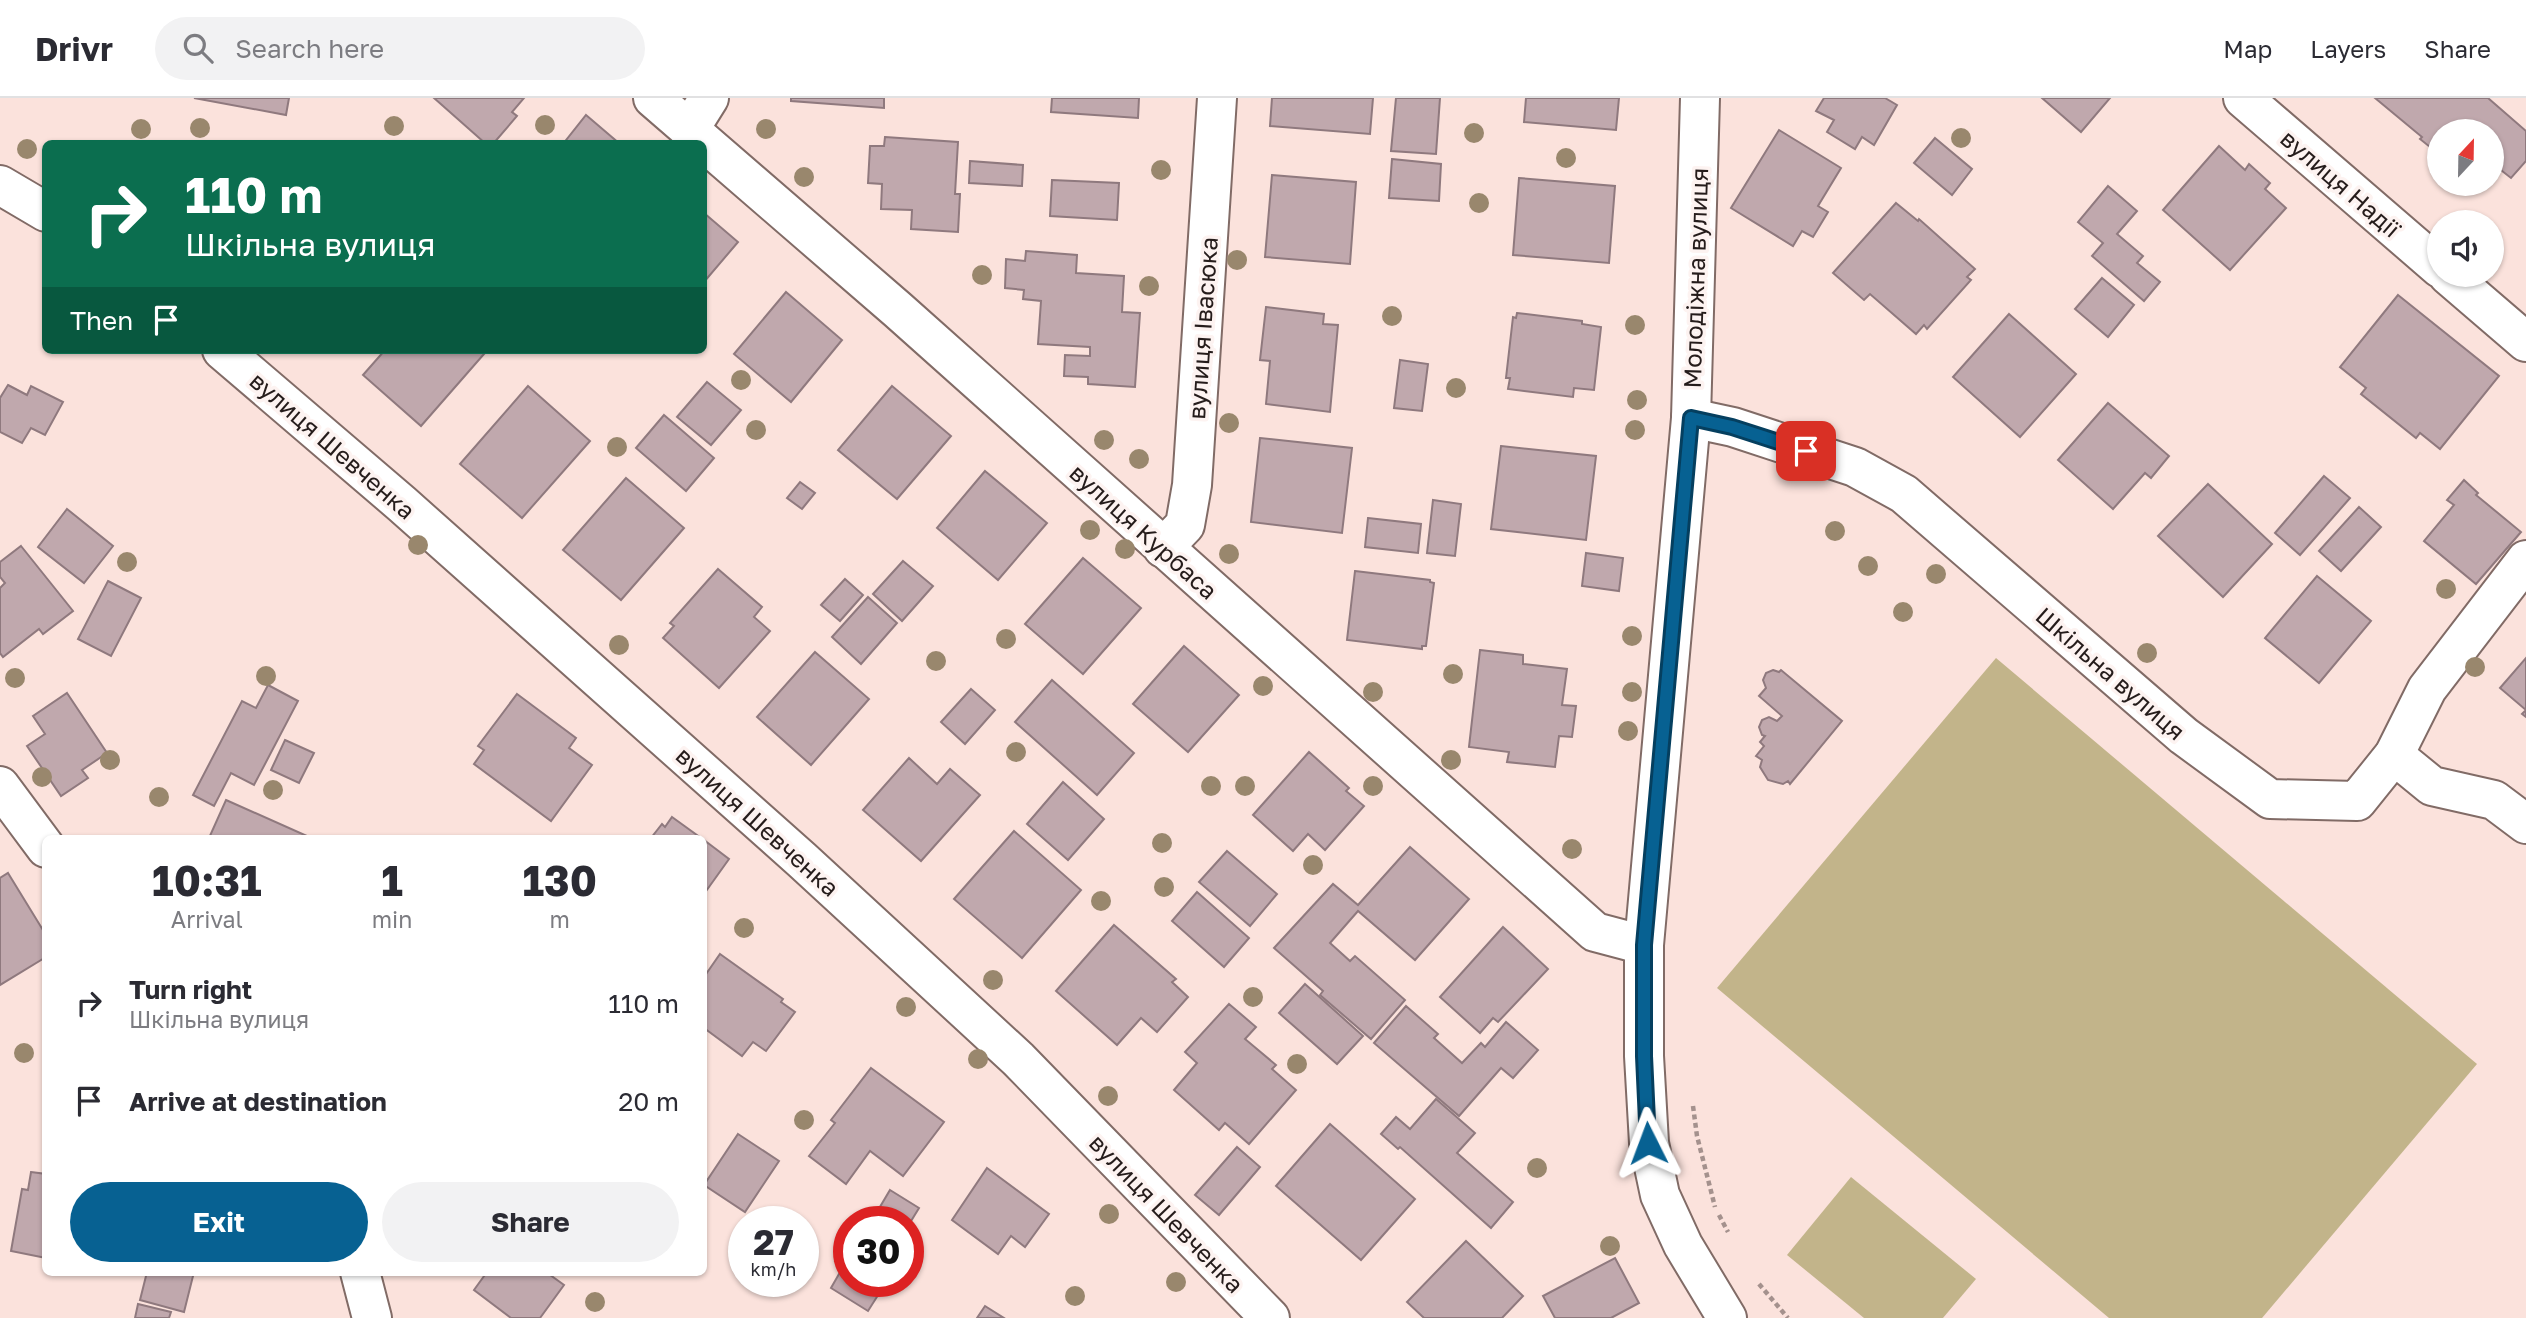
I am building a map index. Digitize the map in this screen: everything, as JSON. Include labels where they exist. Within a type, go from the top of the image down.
[{"type":"street","name":"вулиця Курбаса","points":[[653,98],[701,140]]},
{"type":"street","points":[[689,130],[709,98]]},
{"type":"street","name":"вулиця Івасюка","points":[[1163,548],[1185,525],[1192,485],[1217,98]]},
{"type":"street","name":"Молодіжна вулиця","points":[[1700,98],[1691,418],[1644,945],[1644,1056],[1648,1143],[1660,1195],[1683,1245],[1727,1318]]},
{"type":"street","name":"вулиця Надії","points":[[2243,98],[2427,257]]},
{"type":"street","name":"вулиця Курбаса","points":[[707,146],[898,310],[1595,932],[1644,945]]},
{"type":"street","points":[[0,185],[42,210]]},
{"type":"street","points":[[2462,287],[2526,342]]},
{"type":"street","name":"вулиця Шевченка","points":[[227,354],[402,504],[802,860],[1018,1059],[1269,1318]]},
{"type":"street","name":"Шкільна вулиця","points":[[1691,418],[1732,427],[1855,467],[1904,494],[2184,736],[2270,799],[2357,801],[2394,755]]},
{"type":"street","points":[[2526,560],[2427,689],[2394,755],[2432,786],[2494,800],[2526,824]]},
{"type":"street","points":[[0,786],[42,843]]},
{"type":"street","points":[[361,1276],[372,1318]]},
{"type":"path","points":[[1692,1098],[1697,1136],[1715,1207],[1733,1240]]},
{"type":"path","points":[[1751,1274],[1788,1318]]},
{"type":"shaded area","points":[[1996,658],[2477,1064],[2262,1318],[2109,1318],[1717,988]]},
{"type":"shaded area","points":[[1851,1177],[1976,1279],[1943,1318],[1864,1318],[1787,1255]]},
{"type":"building","points":[[194,98],[289,98],[286,115]]},
{"type":"building","points":[[434,98],[524,98],[512,112],[517,116],[496,140],[481,140]]},
{"type":"building","points":[[791,98],[884,98],[884,108],[791,101]]},
{"type":"building","points":[[1052,98],[1139,98],[1138,118],[1051,112]]},
{"type":"building","points":[[1272,98],[1373,98],[1370,134],[1270,126]]},
{"type":"building","points":[[1396,98],[1440,98],[1436,154],[1391,151]]},
{"type":"building","points":[[1526,98],[1619,98],[1616,130],[1524,122]]},
{"type":"building","points":[[1824,98],[1885,98],[1897,105],[1874,145],[1862,137],[1855,149],[1827,132],[1834,120],[1816,111]]},
{"type":"building","points":[[2042,98],[2110,98],[2081,132]]},
{"type":"building","points":[[2375,98],[2488,98],[2526,131],[2526,161],[2511,178],[2504,172],[2504,119],[2427,119],[2427,145],[2420,139],[2422,137]]},
{"type":"building","points":[[586,115],[615,140],[566,140]]},
{"type":"building","points":[[1779,130],[1841,168],[1818,206],[1828,212],[1813,237],[1802,231],[1793,246],[1731,208]]},
{"type":"building","points":[[885,137],[958,142],[955,194],[960,194],[958,232],[911,229],[912,210],[881,209],[882,184],[868,183],[870,146],[884,146]]},
{"type":"building","points":[[1935,138],[1972,169],[1952,195],[1914,163]]},
{"type":"building","points":[[2219,146],[2245,170],[2249,164],[2270,183],[2265,189],[2286,208],[2230,270],[2163,210]]},
{"type":"building","points":[[1392,159],[1441,164],[1439,201],[1389,198]]},
{"type":"building","points":[[970,161],[1023,165],[1022,186],[969,183]]},
{"type":"building","points":[[1272,175],[1356,182],[1350,264],[1265,257]]},
{"type":"building","points":[[1519,178],[1615,186],[1609,263],[1513,255]]},
{"type":"building","points":[[1052,180],[1119,183],[1117,220],[1050,216]]},
{"type":"building","points":[[2108,186],[2137,211],[2117,234],[2143,256],[2137,263],[2160,282],[2144,301],[2092,256],[2103,243],[2078,222]]},
{"type":"building","points":[[1896,203],[1918,221],[1919,219],[1975,269],[1967,277],[1971,280],[1927,329],[1924,325],[1916,334],[1870,294],[1864,300],[1833,273]]},
{"type":"building","points":[[707,216],[738,242],[707,278]]},
{"type":"building","points":[[1026,251],[1077,255],[1076,273],[1124,276],[1122,312],[1140,313],[1135,387],[1088,384],[1088,377],[1064,376],[1065,355],[1090,356],[1090,347],[1038,344],[1041,301],[1023,299],[1024,290],[1005,288],[1006,259],[1025,261]]},
{"type":"building","points":[[2102,278],[2134,305],[2108,337],[2075,309]]},
{"type":"building","points":[[786,292],[842,340],[791,402],[734,354]]},
{"type":"building","points":[[2398,295],[2499,376],[2440,449],[2420,433],[2416,438],[2361,394],[2366,388],[2340,367]]},
{"type":"building","points":[[1266,307],[1324,314],[1323,324],[1338,325],[1330,412],[1266,404],[1270,361],[1260,360]]},
{"type":"building","points":[[1517,313],[1582,321],[1582,324],[1601,327],[1594,390],[1574,388],[1573,397],[1508,389],[1510,378],[1506,378],[1513,317],[1516,318]]},
{"type":"building","points":[[2009,314],[2076,374],[2020,437],[1953,377]]},
{"type":"building","points":[[381,354],[484,354],[421,426],[363,375]]},
{"type":"building","points":[[1400,360],[1428,364],[1422,411],[1394,408]]},
{"type":"building","points":[[707,382],[741,410],[711,445],[677,417]]},
{"type":"building","points":[[8,385],[27,395],[31,386],[63,402],[45,435],[31,428],[22,443],[0,432],[0,398]]},
{"type":"building","points":[[528,386],[590,441],[522,518],[460,464]]},
{"type":"building","points":[[892,386],[951,436],[897,499],[838,450]]},
{"type":"building","points":[[2108,403],[2169,456],[2151,478],[2145,473],[2113,509],[2058,460]]},
{"type":"building","points":[[664,415],[714,458],[686,491],[636,448]]},
{"type":"building","points":[[1260,438],[1352,448],[1342,533],[1251,522]]},
{"type":"building","points":[[1501,446],[1596,456],[1586,540],[1491,529]]},
{"type":"building","points":[[985,471],[1047,523],[998,580],[937,528]]},
{"type":"building","points":[[2324,476],[2350,498],[2300,555],[2275,533]]},
{"type":"building","points":[[626,478],[684,528],[621,600],[563,550]]},
{"type":"building","points":[[2464,480],[2478,493],[2476,495],[2521,532],[2476,584],[2424,541],[2454,505],[2447,500]]},
{"type":"building","points":[[800,482],[815,493],[802,509],[787,498]]},
{"type":"building","points":[[2208,484],[2272,544],[2223,597],[2158,536]]},
{"type":"building","points":[[1433,500],[1461,504],[1455,556],[1427,553]]},
{"type":"building","points":[[2359,507],[2381,527],[2341,571],[2319,551]]},
{"type":"building","points":[[67,509],[113,546],[84,583],[38,547]]},
{"type":"building","points":[[1368,518],[1421,524],[1418,553],[1365,547]]},
{"type":"building","points":[[21,546],[73,611],[43,634],[39,629],[3,657],[0,653],[0,588],[5,583],[0,577],[0,562]]},
{"type":"building","points":[[1586,553],[1623,558],[1619,591],[1582,586]]},
{"type":"building","points":[[1083,558],[1141,608],[1083,674],[1025,624]]},
{"type":"building","points":[[903,561],[933,586],[902,621],[873,594]]},
{"type":"building","points":[[718,569],[762,607],[754,617],[770,631],[719,688],[663,638],[674,626],[670,623]]},
{"type":"building","points":[[1355,571],[1430,580],[1434,583],[1426,646],[1422,646],[1422,649],[1347,640]]},
{"type":"building","points":[[2317,576],[2371,621],[2319,683],[2265,638]]},
{"type":"building","points":[[845,579],[863,595],[840,621],[821,605]]},
{"type":"building","points":[[108,581],[141,598],[111,656],[78,639]]},
{"type":"building","points":[[868,597],[897,623],[861,664],[832,637]]},
{"type":"building","points":[[1184,646],[1239,695],[1188,752],[1133,704]]},
{"type":"building","points":[[1480,650],[1523,655],[1523,664],[1567,669],[1562,705],[1576,706],[1572,737],[1559,736],[1555,767],[1507,762],[1509,752],[1469,747]]},
{"type":"building","points":[[815,652],[869,699],[811,765],[757,717]]},
{"type":"building","points":[[2526,658],[2526,710],[2500,688]]},
{"type":"building","points":[[1781,670],[1842,721],[1790,784],[1788,781],[1783,784],[1768,780],[1760,767],[1762,760],[1756,756],[1764,746],[1760,742],[1765,736],[1759,727],[1762,720],[1769,717],[1777,721],[1782,716],[1759,696],[1766,688],[1763,680],[1766,673]]},
{"type":"building","points":[[1052,680],[1134,753],[1097,795],[1015,722]]},
{"type":"building","points":[[268,685],[298,701],[254,785],[231,773],[214,806],[193,795],[242,701],[256,708]]},
{"type":"building","points":[[971,689],[995,710],[965,744],[941,722]]},
{"type":"building","points":[[67,693],[107,753],[82,770],[88,778],[61,796],[27,746],[45,734],[33,716]]},
{"type":"building","points":[[517,694],[576,738],[569,748],[592,765],[551,821],[474,764],[484,750],[478,746]]},
{"type":"building","points":[[285,740],[314,753],[299,783],[271,770]]},
{"type":"building","points":[[1309,752],[1349,788],[1346,791],[1364,806],[1325,850],[1308,834],[1293,851],[1253,815]]},
{"type":"building","points":[[909,758],[937,784],[950,769],[980,795],[921,861],[863,810]]},
{"type":"building","points":[[1063,782],[1104,819],[1068,860],[1027,824]]},
{"type":"building","points":[[226,800],[305,835],[210,835]]},
{"type":"building","points":[[672,817],[697,835],[653,835],[662,824],[665,827]]},
{"type":"building","points":[[1014,831],[1081,890],[1022,958],[954,899]]},
{"type":"building","points":[[707,842],[729,859],[707,890]]},
{"type":"building","points":[[1410,847],[1469,899],[1415,960],[1358,911],[1330,943],[1350,961],[1355,956],[1405,1000],[1371,1039],[1320,995],[1323,991],[1274,948],[1333,884],[1358,905]]},
{"type":"building","points":[[1227,851],[1277,894],[1250,926],[1199,882]]},
{"type":"building","points":[[8,873],[42,928],[42,959],[0,985],[0,878]]},
{"type":"building","points":[[1197,892],[1249,938],[1224,967],[1172,921]]},
{"type":"building","points":[[1114,925],[1176,979],[1172,982],[1188,997],[1157,1032],[1141,1018],[1117,1045],[1056,991]]},
{"type":"building","points":[[1503,927],[1548,969],[1498,1022],[1493,1018],[1480,1033],[1440,997]]},
{"type":"building","points":[[720,954],[783,999],[781,1002],[795,1012],[766,1051],[753,1042],[742,1056],[707,1030],[707,973]]},
{"type":"building","points":[[1305,984],[1363,1036],[1337,1064],[1279,1013]]},
{"type":"building","points":[[1229,1004],[1256,1027],[1245,1039],[1276,1065],[1272,1069],[1296,1090],[1249,1144],[1225,1123],[1219,1130],[1174,1090],[1197,1063],[1185,1052]]},
{"type":"building","points":[[1406,1006],[1438,1034],[1434,1038],[1462,1063],[1481,1043],[1485,1047],[1506,1022],[1538,1050],[1513,1078],[1501,1068],[1459,1116],[1374,1043]]},
{"type":"building","points":[[871,1068],[944,1122],[903,1176],[870,1151],[846,1184],[809,1156],[835,1123],[831,1120]]},
{"type":"building","points":[[1436,1099],[1475,1133],[1457,1153],[1513,1202],[1491,1228],[1400,1147],[1398,1149],[1381,1134],[1396,1117],[1410,1129]]},
{"type":"building","points":[[1330,1124],[1415,1199],[1361,1260],[1276,1186]]},
{"type":"building","points":[[738,1134],[779,1161],[749,1206],[736,1206],[707,1187],[707,1180]]},
{"type":"building","points":[[1237,1147],[1260,1167],[1219,1215],[1195,1195]]},
{"type":"building","points":[[987,1168],[1049,1214],[1025,1247],[1011,1236],[998,1254],[952,1220]]},
{"type":"building","points":[[31,1172],[42,1173],[42,1257],[11,1251],[22,1189],[28,1190]]},
{"type":"building","points":[[890,1190],[916,1206],[880,1206]]},
{"type":"building","points":[[1466,1241],[1523,1296],[1502,1318],[1424,1318],[1407,1302]]},
{"type":"building","points":[[1615,1258],[1639,1303],[1611,1318],[1555,1318],[1543,1296]]},
{"type":"building","points":[[146,1276],[193,1276],[184,1312],[140,1300]]},
{"type":"building","points":[[484,1276],[552,1276],[564,1285],[540,1318],[511,1318],[474,1290]]},
{"type":"building","points":[[845,1297],[877,1297],[868,1311]]},
{"type":"building","points":[[138,1304],[171,1312],[169,1318],[135,1318]]},
{"type":"building","points":[[985,1306],[1004,1318],[977,1318]]},
{"type":"route","points":[[1648,1143],[1644,1056],[1644,945],[1691,418],[1732,427],[1806,451]]}]
